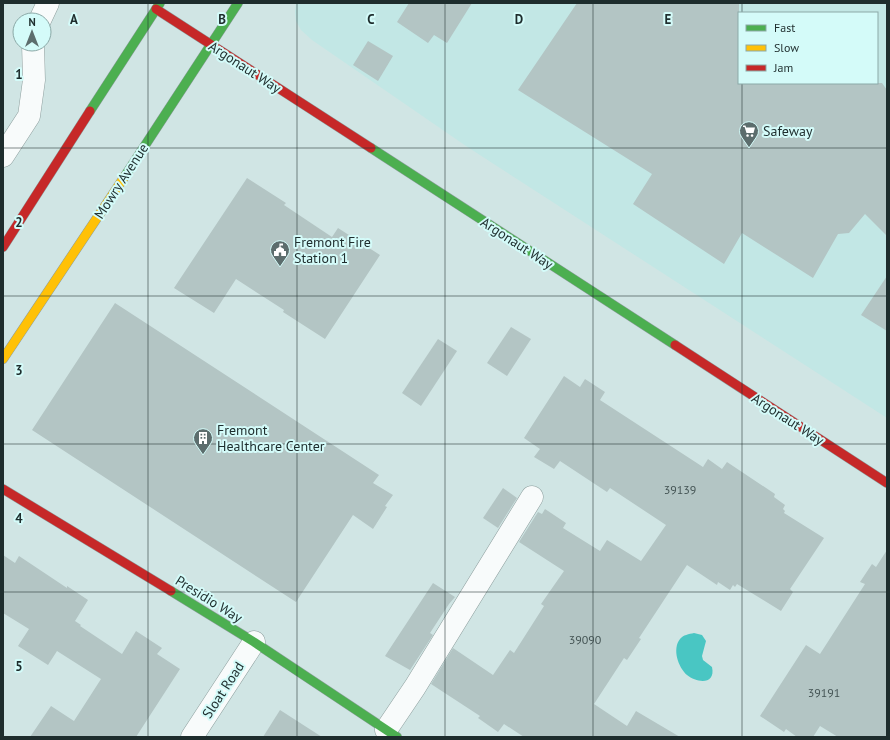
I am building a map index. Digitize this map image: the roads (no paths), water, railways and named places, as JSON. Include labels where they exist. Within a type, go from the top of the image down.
[{"type":"street","name":"Mowry Avenue","points":[[3,359],[238,3]]},
{"type":"street","name":"Argonaut Way","points":[[154,5],[211,45],[887,483]]},
{"type":"street","points":[[3,247],[154,5]]},
{"type":"street","points":[[3,156],[29,116],[34,80],[33,52]]},
{"type":"street","name":"Presidio Way","points":[[3,489],[254,642],[392,734]]},
{"type":"street","points":[[392,734],[415,688],[532,497]]},
{"type":"street","name":"Sloat Road","points":[[192,737],[254,642]]},
{"type":"water","points":[[694,633],[702,635],[706,641],[702,656],[703,660],[712,667],[711,677],[705,681],[696,680],[687,675],[677,658],[676,648],[680,639]]},
{"type":"place","name":"Safeway","points":[[749,148]]},
{"type":"place","name":"Fremont Fire Station 1","points":[[280,267]]},
{"type":"place","name":"Fremont Healthcare Center","points":[[203,455]]}]
